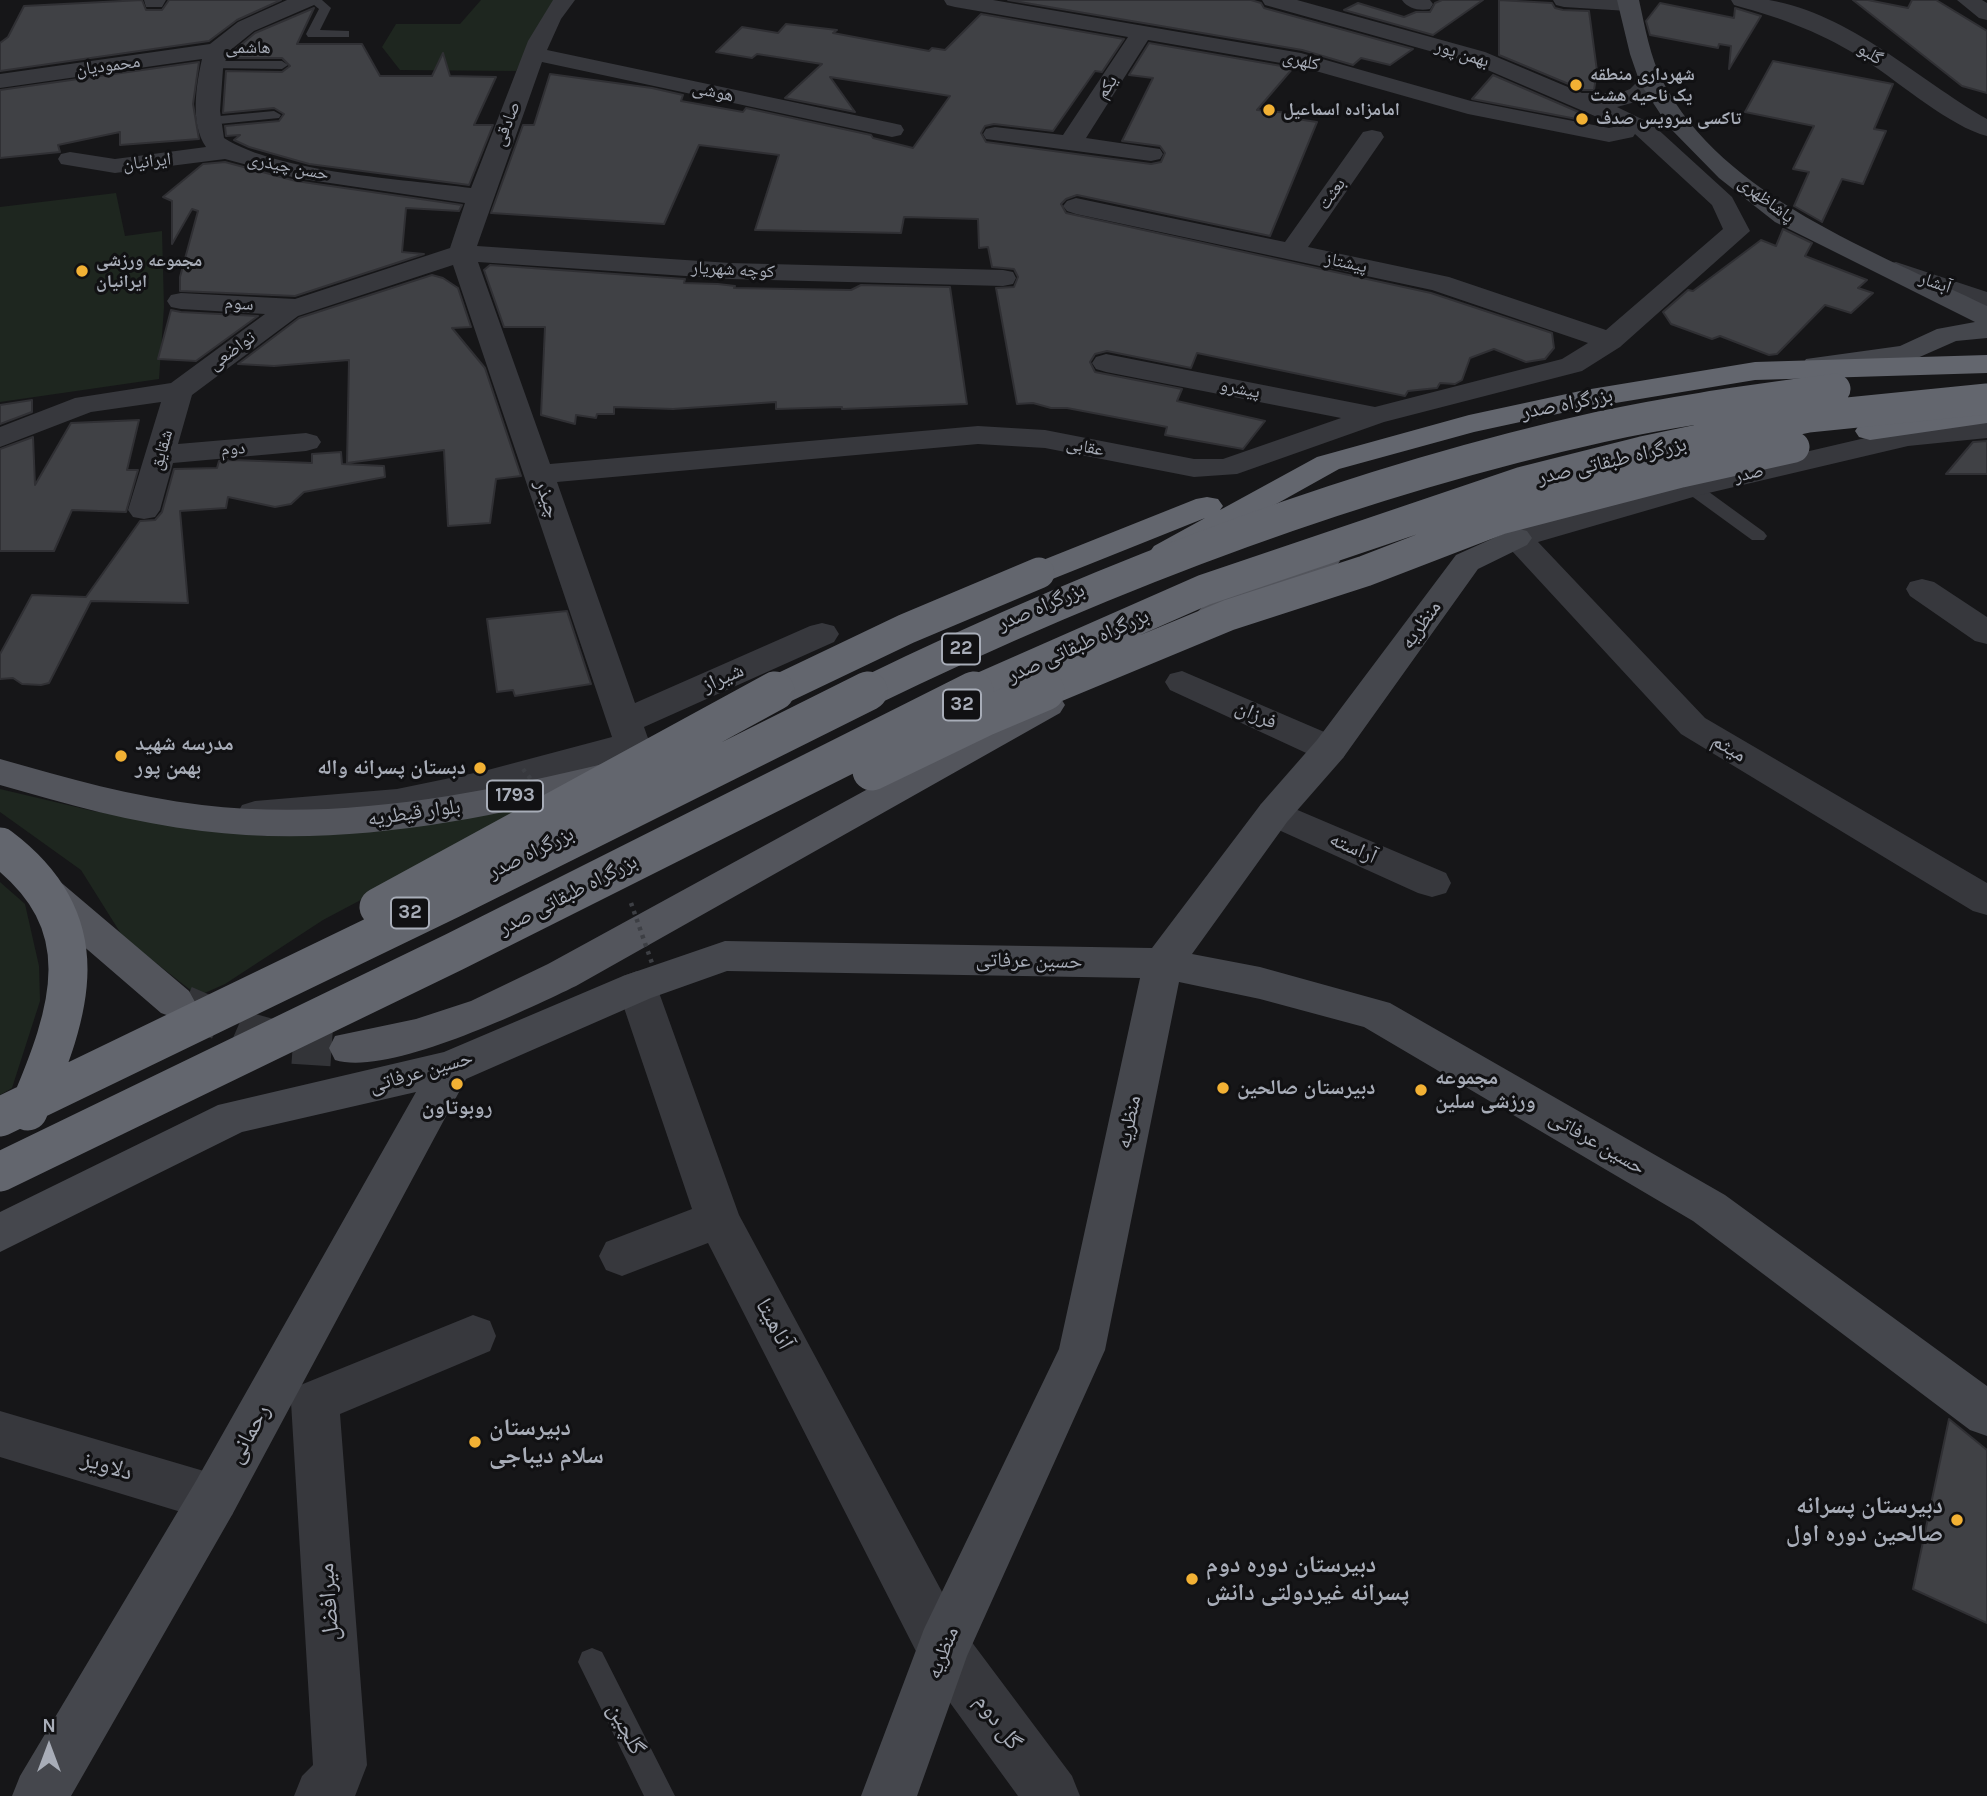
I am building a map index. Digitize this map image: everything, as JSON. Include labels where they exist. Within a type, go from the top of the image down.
[{"type":"highway","name":"بزرگراه صدر","points":[[0,1116],[820,712],[928,656],[1159,556],[1328,463],[1469,424],[1585,400],[1755,371],[1987,363]]},
{"type":"highway","name":"بزرگراه طبقاتی صدر","points":[[0,1116],[377,937],[933,661],[1165,561],[1267,522],[1363,489],[1488,453],[1679,411],[1782,395],[1987,373]]},
{"type":"highway","name":"بزرگراه طبقاتی صدر","points":[[0,1172],[454,952],[966,695],[1204,590],[1523,482],[1642,452],[1808,417],[1987,400]]},
{"type":"highway","points":[[454,952],[559,922],[986,716],[1229,615],[1365,571],[1500,519],[1681,472],[1870,430],[1987,412]]},
{"type":"highway","name":"32","points":[[0,1182],[60,1150],[458,958],[971,700],[1209,594],[1527,486],[1645,456],[1815,425],[1987,412]]},
{"type":"highway","points":[[162,1038],[347,924],[693,734],[860,649],[940,612],[1197,510],[1328,463]]},
{"type":"highway","points":[[0,847],[26,866],[57,908],[65,936],[69,976],[64,1010],[47,1069],[26,1115],[0,1157]]},
{"type":"main road","name":"پاشاظهری","points":[[1628,2],[1651,81],[1678,122],[1756,197],[1784,217],[1987,317]]},
{"type":"main road","points":[[1755,371],[1906,354],[1947,335],[1987,330]]},
{"type":"main road","points":[[349,1048],[416,1035],[485,1012],[562,975],[1248,594],[1403,527]]},
{"type":"main road","name":"منظریه","points":[[889,1796],[943,1648],[1082,1350],[1163,963],[1274,813],[1330,749],[1467,562],[1516,538]]},
{"type":"main road","name":"بلوار قیطریه","points":[[0,772],[71,792],[201,817],[259,822],[342,822],[418,815],[562,787],[682,757],[820,712]]},
{"type":"main road","points":[[0,860],[29,877],[175,1002]]},
{"type":"main road","name":"حسین عرفاتی","points":[[0,1233],[233,1117],[451,1067],[637,987],[724,956],[1163,963],[1260,983],[1376,1014],[1709,1208],[1987,1414]]},
{"type":"main road","name":"رحمانی","points":[[40,1796],[214,1498],[451,1067]]},
{"type":"street","points":[[215,58],[228,38],[306,0]]},
{"type":"street","name":"صادقی","points":[[463,253],[479,197],[535,54],[555,9],[564,0]]},
{"type":"street","name":"کلهری","points":[[955,0],[1301,60],[1468,107],[1609,135],[1678,122]]},
{"type":"street","name":"بهمن پور","points":[[1273,0],[1477,57],[1643,129],[1723,202],[1737,231],[1610,341]]},
{"type":"street","points":[[1317,13],[1354,0]]},
{"type":"street","points":[[1564,0],[1628,2]]},
{"type":"street","name":"گلبو","points":[[1742,0],[1803,18],[1873,55],[1947,108],[1987,129]]},
{"type":"street","points":[[1968,0],[1987,13]]},
{"type":"street","name":"یکم","points":[[1070,144],[1143,31]]},
{"type":"street","name":"هوشی","points":[[535,54],[892,130]]},
{"type":"street","name":"محمودیان","points":[[0,81],[215,58]]},
{"type":"street","name":"حسن چیذری","points":[[215,58],[209,121],[212,140],[224,152],[278,168],[479,197]]},
{"type":"street","points":[[1569,97],[1597,101],[1623,100],[1643,93],[1651,81]]},
{"type":"street","points":[[995,134],[1151,154]]},
{"type":"street","name":"بعثت","points":[[1292,252],[1372,137]]},
{"type":"street","points":[[186,181],[224,152]]},
{"type":"street","name":"ایرانیان","points":[[70,159],[115,166],[224,152]]},
{"type":"street","name":"پیشتاز","points":[[1076,206],[1439,283],[1610,341]]},
{"type":"street","name":"کوچه شهریار","points":[[463,253],[730,271],[1003,278]]},
{"type":"street","name":"تواضعی","points":[[0,438],[85,404],[179,391],[288,310],[463,253]]},
{"type":"street","name":"چیذر","points":[[463,253],[628,733]]},
{"type":"street","name":"آبشار","points":[[1883,265],[1987,301]]},
{"type":"street","name":"سوم","points":[[181,301],[298,307]]},
{"type":"street","name":"عقابی","points":[[539,474],[978,435],[1045,439],[1194,468],[1226,467],[1374,416],[1572,365],[1610,341]]},
{"type":"street","name":"پیشرو","points":[[1106,363],[1374,416]]},
{"type":"street","name":"شقایق","points":[[144,510],[179,391]]},
{"type":"street","name":"صدر","points":[[1516,538],[1692,488],[1908,437],[1987,429]]},
{"type":"street","name":"دوم","points":[[160,455],[306,442]]},
{"type":"street","name":"میثم","points":[[1516,538],[1693,726],[1987,901]]},
{"type":"street","points":[[1922,589],[1987,633]]},
{"type":"street","name":"شیراز","points":[[201,817],[397,802],[484,784],[628,733],[822,634]]},
{"type":"street","name":"فرزان","points":[[1182,682],[1330,749]]},
{"type":"street","name":"آراسته","points":[[1274,813],[1433,883]]},
{"type":"street","name":"آناهیتا","points":[[637,987],[718,1219],[943,1648]]},
{"type":"street","points":[[622,1255],[718,1219]]},
{"type":"street","name":"میرافضل","points":[[322,1796],[331,1787],[340,1765],[315,1402],[473,1336]]},
{"type":"street","name":"دلاویز","points":[[0,1434],[214,1498]]},
{"type":"street","name":"گل دوم","points":[[943,1648],[1052,1796]]},
{"type":"lane","points":[[314,0],[325,8],[312,34],[345,34]]},
{"type":"lane","name":"هاشمی","points":[[215,58],[282,65]]},
{"type":"lane","points":[[209,121],[274,115]]},
{"type":"lane","points":[[1692,488],[1758,536]]},
{"type":"lane","name":"گلچین","points":[[592,1662],[660,1796]]},
{"type":"shaded area","points":[[481,0],[555,0],[516,71],[400,70],[382,47],[396,24],[460,24]]},
{"type":"shaded area","name":"مجموعه ورزشی ایرانیان","points":[[116,193],[125,236],[162,231],[164,307],[159,379],[0,402],[0,207]]},
{"type":"shaded area","points":[[0,789],[93,811],[266,836],[382,830],[538,806],[323,920],[225,984],[198,996],[123,937],[81,870],[0,812]]},
{"type":"shaded area","points":[[0,882],[25,904],[39,966],[40,1001],[12,1088],[0,1095]]},
{"type":"building","points":[[142,0],[146,10],[162,10],[169,0],[281,0],[237,20],[209,41],[0,71],[0,43],[8,37],[24,6]]},
{"type":"building","points":[[1008,0],[1251,0],[1261,3],[1264,8],[1413,49],[1390,65],[1361,58],[1353,65],[1302,50]]},
{"type":"building","points":[[1442,0],[1483,0],[1433,35],[1344,10],[1358,3],[1404,17],[1416,12],[1430,12],[1435,3]]},
{"type":"building","points":[[1499,0],[1552,3],[1555,8],[1563,10],[1589,11],[1597,71],[1594,90],[1583,90],[1499,55]]},
{"type":"building","points":[[1853,0],[1868,0],[1908,8],[1912,0],[1936,0],[1987,31],[1987,93],[1962,86]]},
{"type":"building","points":[[1660,3],[1734,18],[1735,8],[1761,16],[1729,69],[1731,46],[1719,44],[1718,48],[1650,35],[1646,21]]},
{"type":"building","points":[[314,8],[297,44],[362,44],[380,76],[432,76],[443,53],[450,76],[496,77],[474,125],[493,125],[469,185],[309,164],[234,140],[240,135],[226,136],[225,126],[279,121],[284,114],[274,108],[223,113],[226,71],[282,72],[290,66],[282,58],[229,58],[230,54],[255,33]]},
{"type":"building","points":[[981,14],[1124,39],[1102,72],[1095,71],[1053,131],[994,124],[985,126],[981,133],[986,142],[1151,164],[1161,162],[1165,153],[1160,146],[1122,141],[1153,78],[1129,75],[1149,43],[1293,68],[1257,110],[1289,113],[1290,118],[1317,122],[1270,236],[1077,195],[1061,204],[1066,213],[1431,293],[1552,333],[1554,348],[1545,359],[1526,362],[1494,349],[1470,358],[1462,380],[1455,384],[1440,383],[1437,388],[1408,391],[1405,396],[1197,353],[1191,368],[1107,351],[1095,354],[1090,362],[1095,372],[1182,389],[1177,401],[1265,421],[1243,449],[1165,435],[1167,427],[1067,408],[1051,408],[1033,403],[1017,404],[996,288],[1014,287],[1018,277],[1014,269],[992,267],[988,247],[979,248],[978,219],[904,217],[901,233],[755,230],[779,155],[699,145],[664,224],[491,213],[523,125],[534,125],[550,74],[652,88],[683,95],[681,101],[743,112],[746,108],[871,135],[873,138],[913,148],[950,96],[830,77],[855,112],[785,98],[822,64],[757,54],[752,58],[716,52],[742,27],[778,33],[786,24],[837,30],[833,33],[929,51],[932,48],[945,50]]},
{"type":"building","points":[[1773,61],[1893,84],[1874,129],[1886,131],[1863,184],[1842,179],[1822,222],[1794,206],[1809,172],[1793,169],[1814,126],[1745,112]]},
{"type":"building","points":[[199,62],[193,104],[199,139],[120,145],[120,132],[58,145],[60,152],[0,158],[0,90]]},
{"type":"building","points":[[1493,75],[1588,116],[1587,121],[1472,99]]},
{"type":"building","points":[[225,162],[296,181],[462,205],[459,211],[406,208],[402,252],[424,254],[295,296],[180,291],[180,277],[198,211],[192,209],[172,244],[172,201],[163,197],[203,164]]},
{"type":"building","points":[[1783,229],[1812,243],[1805,256],[1867,280],[1858,288],[1873,293],[1851,313],[1825,305],[1777,354],[1769,355],[1720,336],[1712,339],[1671,324],[1663,312],[1688,290],[1693,291],[1761,240],[1776,246]]},
{"type":"building","points":[[490,265],[685,279],[684,283],[718,284],[735,286],[734,288],[851,290],[861,285],[950,287],[967,404],[842,409],[776,409],[776,402],[673,409],[614,407],[614,414],[597,414],[596,418],[576,415],[575,424],[541,415],[545,327],[504,327],[484,270]]},
{"type":"building","points":[[432,275],[443,278],[458,288],[471,327],[452,328],[485,368],[521,476],[496,479],[490,523],[448,526],[444,450],[347,463],[349,360],[274,366],[238,364],[299,318]]},
{"type":"building","points":[[171,310],[258,316],[196,361],[158,359]]},
{"type":"building","points":[[32,400],[32,412],[0,424],[0,405]]},
{"type":"building","points":[[139,420],[127,470],[138,470],[126,512],[72,510],[54,551],[0,551],[0,449],[33,437],[35,485],[71,423]]},
{"type":"building","points":[[1987,441],[1987,474],[1946,474],[1973,442]]},
{"type":"building","points":[[341,452],[342,464],[384,466],[385,477],[304,492],[291,504],[275,507],[228,497],[226,508],[180,511],[188,603],[91,601],[49,683],[22,684],[13,678],[0,679],[0,654],[32,595],[86,597],[140,521],[155,520],[162,512],[174,469],[217,468],[219,461],[234,460],[312,463],[312,454]]},
{"type":"building","points":[[567,611],[591,684],[515,696],[513,690],[497,692],[487,619]]},
{"type":"building","name":"دبیرستان پسرانه صالحین دوره اول","points":[[1949,1419],[1987,1450],[1987,1623],[1913,1589]]},
{"type":"tunnel","points":[[184,1005],[244,1031],[290,1044],[350,1048]]},
{"type":"place","name":"شهرداری منطقه یک ناحیه هشت","points":[[1576,85]]},
{"type":"place","name":"امامزاده اسماعیل","points":[[1269,110]]},
{"type":"place","name":"تاکسی سرویس صدف","points":[[1582,119]]},
{"type":"place","name":"مجموعه ورزشی ایرانیان","points":[[82,271]]},
{"type":"place","name":"مدرسه شهید بهمن پور","points":[[121,756]]},
{"type":"place","name":"دبستان پسرانه واله","points":[[480,768]]},
{"type":"place","name":"روبوتاون","points":[[457,1084]]},
{"type":"place","name":"دبیرستان صالحین","points":[[1223,1088]]},
{"type":"place","name":"مجموعه ورزشی سلین","points":[[1421,1090]]},
{"type":"place","name":"دبیرستان سلام دیباجی","points":[[475,1442]]},
{"type":"place","name":"دبیرستان پسرانه صالحین دوره اول","points":[[1957,1520]]},
{"type":"place","name":"دبیرستان دوره دوم پسرانه غیردولتی دانش","points":[[1192,1579]]}]
